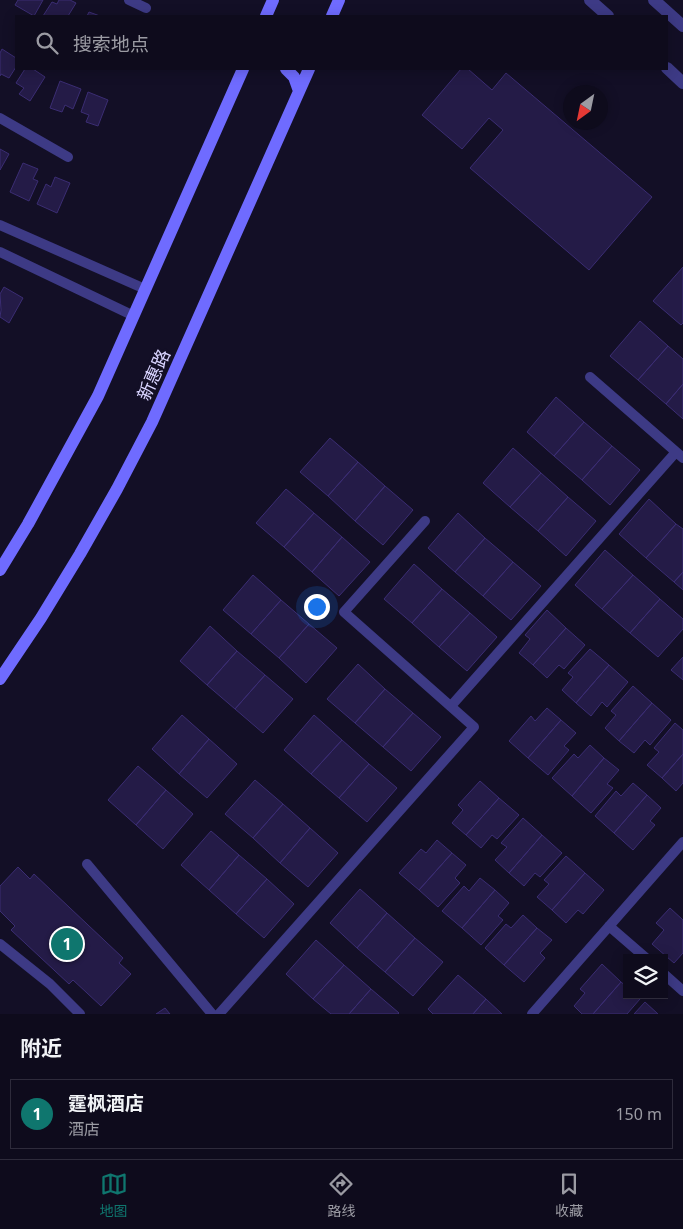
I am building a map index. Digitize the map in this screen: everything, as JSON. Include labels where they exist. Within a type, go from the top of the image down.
[{"type":"main road","points":[[266,15],[273,0]]},
{"type":"main road","points":[[332,15],[339,0]]},
{"type":"main road","points":[[0,570],[33,516],[98,396],[243,70]]},
{"type":"main road","points":[[287,70],[294,77],[299,91]]},
{"type":"main road","name":"新惠路","points":[[0,679],[41,618],[80,554],[152,422],[309,70]]},
{"type":"street","points":[[590,0],[607,15]]},
{"type":"street","points":[[654,0],[683,26]]},
{"type":"street","points":[[668,69],[683,83]]},
{"type":"lane","points":[[130,0],[146,8]]},
{"type":"lane","points":[[0,118],[68,157]]},
{"type":"lane","points":[[0,225],[146,289]]},
{"type":"lane","points":[[0,252],[134,316]]},
{"type":"lane","points":[[451,706],[679,455],[590,376]]},
{"type":"lane","points":[[220,1014],[474,727],[344,612],[425,521]]},
{"type":"lane","points":[[532,1014],[683,842]]},
{"type":"lane","points":[[87,864],[212,1014]]},
{"type":"lane","points":[[609,926],[641,954]]},
{"type":"lane","points":[[0,944],[50,984],[80,1014]]},
{"type":"lane","points":[[668,977],[683,990]]},
{"type":"building","points":[[18,0],[43,0],[35,15],[15,5]]},
{"type":"building","points":[[59,0],[70,0],[76,3],[69,15],[44,15],[52,2],[57,4]]},
{"type":"building","points":[[2,49],[15,57],[15,69],[9,78],[1,74],[0,76],[0,53]]},
{"type":"building","points":[[24,70],[34,70],[45,77],[30,101],[19,94],[24,88],[16,83]]},
{"type":"building","points":[[460,70],[469,70],[492,90],[506,73],[563,121],[563,130],[573,130],[652,197],[589,270],[470,168],[503,130],[489,118],[462,149],[422,115]]},
{"type":"building","points":[[60,81],[81,89],[73,109],[65,105],[62,112],[50,108]]},
{"type":"building","points":[[88,92],[108,100],[98,126],[86,122],[89,115],[81,112]]},
{"type":"building","points":[[0,149],[9,154],[0,170]]},
{"type":"building","points":[[23,163],[38,169],[33,179],[38,181],[29,201],[10,192]]},
{"type":"building","points":[[55,177],[70,183],[57,213],[37,204],[46,184],[51,187]]},
{"type":"building","points":[[683,267],[683,323],[681,325],[653,301]]},
{"type":"building","points":[[4,287],[23,298],[9,323],[0,317],[0,294]]},
{"type":"building","points":[[640,321],[668,346],[638,380],[610,356]]},
{"type":"building","points":[[668,346],[683,359],[683,384],[666,404],[638,380]]},
{"type":"building","points":[[683,384],[683,419],[666,404]]},
{"type":"building","points":[[556,397],[584,422],[554,456],[527,432]]},
{"type":"building","points":[[584,422],[612,446],[582,480],[554,456]]},
{"type":"building","points":[[330,438],[358,462],[328,496],[300,472]]},
{"type":"building","points":[[612,446],[640,470],[610,505],[582,480]]},
{"type":"building","points":[[513,448],[541,473],[510,507],[483,483]]},
{"type":"building","points":[[358,462],[385,486],[355,521],[328,496]]},
{"type":"building","points":[[541,473],[568,497],[538,531],[510,507]]},
{"type":"building","points":[[385,486],[413,510],[383,545],[355,521]]},
{"type":"building","points":[[286,489],[314,513],[284,547],[256,523]]},
{"type":"building","points":[[568,497],[596,521],[566,556],[538,531]]},
{"type":"building","points":[[649,499],[676,524],[646,558],[619,534]]},
{"type":"building","points":[[314,513],[342,537],[312,572],[284,547]]},
{"type":"building","points":[[458,513],[485,538],[455,572],[428,548]]},
{"type":"building","points":[[676,524],[683,529],[683,572],[674,582],[646,558]]},
{"type":"building","points":[[342,537],[370,562],[339,596],[312,572]]},
{"type":"building","points":[[485,538],[513,562],[483,596],[455,572]]},
{"type":"building","points":[[605,550],[633,575],[602,609],[575,585]]},
{"type":"building","points":[[513,562],[541,586],[511,620],[483,596]]},
{"type":"building","points":[[414,564],[442,589],[412,623],[384,599]]},
{"type":"building","points":[[683,572],[683,590],[674,582]]},
{"type":"building","points":[[253,575],[281,600],[251,634],[223,610]]},
{"type":"building","points":[[633,575],[660,599],[630,633],[602,609]]},
{"type":"building","points":[[442,589],[470,613],[439,647],[412,623]]},
{"type":"building","points":[[660,599],[683,619],[683,629],[658,657],[630,633]]},
{"type":"building","points":[[281,600],[309,624],[279,658],[251,634]]},
{"type":"building","points":[[547,610],[566,628],[533,665],[519,653],[530,639],[525,635]]},
{"type":"building","points":[[470,613],[497,637],[467,671],[439,647]]},
{"type":"building","points":[[309,624],[337,648],[306,683],[279,658]]},
{"type":"building","points":[[210,626],[237,651],[207,685],[180,661]]},
{"type":"building","points":[[566,628],[585,645],[564,669],[559,665],[547,678],[533,665]]},
{"type":"building","points":[[590,649],[609,665],[576,703],[562,690],[573,677],[568,673]]},
{"type":"building","points":[[237,651],[265,675],[235,709],[207,685]]},
{"type":"building","points":[[683,657],[683,680],[671,670]]},
{"type":"building","points":[[358,664],[385,689],[355,723],[327,699]]},
{"type":"building","points":[[609,665],[628,682],[607,707],[602,702],[591,716],[576,703]]},
{"type":"building","points":[[265,675],[293,699],[263,733],[235,709]]},
{"type":"building","points":[[633,686],[652,703],[619,741],[605,728],[616,715],[611,711]]},
{"type":"building","points":[[385,689],[413,713],[383,747],[355,723]]},
{"type":"building","points":[[652,703],[671,720],[650,745],[645,740],[634,753],[619,741]]},
{"type":"building","points":[[547,708],[561,720],[528,758],[509,741],[531,716],[535,721]]},
{"type":"building","points":[[413,713],[441,737],[411,771],[383,747]]},
{"type":"building","points":[[182,715],[209,739],[179,774],[152,749]]},
{"type":"building","points":[[314,715],[342,740],[311,774],[284,750]]},
{"type":"building","points":[[561,720],[576,733],[564,746],[569,750],[548,775],[528,758]]},
{"type":"building","points":[[675,723],[683,730],[683,754],[662,778],[647,765],[659,752],[654,748]]},
{"type":"building","points":[[209,739],[237,764],[207,798],[179,774]]},
{"type":"building","points":[[342,740],[369,764],[339,798],[311,774]]},
{"type":"building","points":[[590,745],[604,758],[572,796],[552,778],[574,754],[578,758]]},
{"type":"building","points":[[683,754],[683,783],[676,791],[662,778]]},
{"type":"building","points":[[604,758],[619,770],[607,784],[613,788],[591,813],[572,796]]},
{"type":"building","points":[[369,764],[397,788],[367,822],[339,798]]},
{"type":"building","points":[[138,766],[166,790],[136,825],[108,800]]},
{"type":"building","points":[[255,780],[283,804],[253,838],[225,814]]},
{"type":"building","points":[[480,781],[499,798],[466,835],[452,823],[463,810],[458,805]]},
{"type":"building","points":[[633,783],[647,795],[614,833],[595,816],[616,791],[621,796]]},
{"type":"building","points":[[166,790],[193,814],[163,849],[136,825]]},
{"type":"building","points":[[647,795],[661,808],[650,821],[655,825],[633,850],[614,833]]},
{"type":"building","points":[[499,798],[519,815],[497,839],[492,835],[481,848],[466,835]]},
{"type":"building","points":[[283,804],[310,828],[280,863],[253,838]]},
{"type":"building","points":[[523,818],[542,835],[509,873],[495,860],[507,847],[501,843]]},
{"type":"building","points":[[310,828],[338,853],[308,887],[280,863]]},
{"type":"building","points":[[211,831],[239,855],[209,890],[181,865]]},
{"type":"building","points":[[542,835],[562,853],[540,877],[535,873],[524,886],[509,873]]},
{"type":"building","points":[[437,840],[452,853],[419,890],[399,873],[421,849],[426,853]]},
{"type":"building","points":[[452,853],[466,865],[455,878],[460,883],[438,907],[419,890]]},
{"type":"building","points":[[239,855],[267,879],[236,914],[209,890]]},
{"type":"building","points":[[566,856],[585,873],[552,910],[537,897],[549,884],[544,880]]},
{"type":"building","points":[[18,867],[30,879],[34,874],[123,958],[119,963],[131,974],[101,1006],[73,980],[69,984],[11,930],[15,926],[0,911],[0,886]]},
{"type":"building","points":[[585,873],[604,890],[583,914],[578,910],[566,923],[552,910]]},
{"type":"building","points":[[480,878],[495,890],[462,928],[442,911],[464,886],[469,891]]},
{"type":"building","points":[[267,879],[294,904],[264,938],[236,914]]},
{"type":"building","points":[[360,889],[387,913],[357,948],[330,923]]},
{"type":"building","points":[[495,890],[509,903],[498,916],[503,920],[481,945],[462,928]]},
{"type":"building","points":[[670,908],[683,920],[683,953],[674,963],[668,958],[668,954],[664,954],[652,944],[664,930],[656,923]]},
{"type":"building","points":[[387,913],[415,938],[385,972],[357,948]]},
{"type":"building","points":[[523,915],[537,928],[504,965],[485,948],[506,924],[511,928]]},
{"type":"building","points":[[537,928],[552,940],[540,953],[545,958],[524,982],[504,965]]},
{"type":"building","points":[[415,938],[443,962],[413,996],[385,972]]},
{"type":"building","points":[[316,940],[344,965],[313,999],[286,974]]},
{"type":"building","points":[[602,964],[621,982],[593,1014],[582,1014],[574,1006],[585,993],[580,989]]},
{"type":"building","points":[[344,965],[371,989],[349,1014],[331,1014],[313,999]]},
{"type":"building","points":[[458,975],[486,999],[473,1014],[433,1014],[428,1009]]},
{"type":"building","points":[[621,982],[623,984],[623,999],[640,999],[627,1014],[593,1014]]},
{"type":"building","points":[[371,989],[399,1013],[349,1014]]},
{"type":"building","points":[[486,999],[502,1014],[473,1014]]},
{"type":"building","points":[[645,1002],[658,1014],[634,1014]]},
{"type":"building","points":[[165,1008],[170,1014],[156,1014]]},
{"type":"place","name":"霆枫酒店","points":[[67,944]]}]
